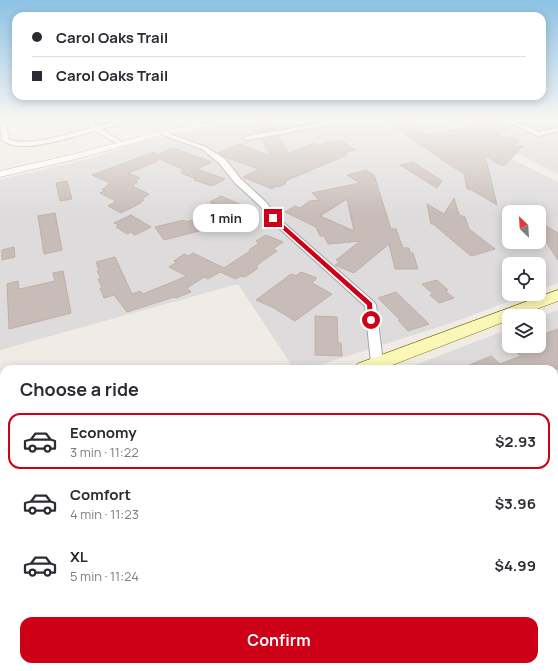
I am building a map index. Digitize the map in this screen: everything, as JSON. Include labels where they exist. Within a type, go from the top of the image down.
[{"type":"main road","points":[[373,365],[558,295]]},
{"type":"street","points":[[0,174],[94,151]]},
{"type":"street","points":[[209,151],[222,161],[238,181],[263,204],[273,218],[370,304],[370,365]]},
{"type":"shaded area","points":[[113,151],[497,151],[558,182],[558,283],[546,287],[546,257],[502,257],[502,301],[510,301],[451,323],[320,365],[291,365],[238,284],[0,350],[0,180],[89,159]]},
{"type":"shaded area","points":[[513,151],[558,151],[558,174]]},
{"type":"shaded area","points":[[558,310],[558,365],[414,365],[502,332],[502,353],[546,353],[546,314]]},
{"type":"building","points":[[165,151],[182,151],[212,162],[197,169],[225,179],[212,186],[194,180],[196,179],[181,173],[183,169],[157,158],[158,161],[128,173],[140,178],[135,180],[138,182],[132,186],[149,194],[139,203],[141,203],[121,213],[108,206],[116,201],[100,193],[105,191],[102,189],[106,188],[105,187],[110,183],[92,175],[154,152],[156,155]]},
{"type":"building","points":[[222,151],[259,151],[271,156],[269,151],[288,151],[289,153],[293,151],[350,151],[344,153],[347,155],[285,181],[286,183],[272,189],[243,177],[259,169],[218,153]]},
{"type":"building","points":[[430,151],[518,151],[505,165],[501,165],[485,156],[497,205],[472,190],[467,189],[464,173]]},
{"type":"building","points":[[413,162],[442,181],[437,188],[400,165]]},
{"type":"building","points":[[366,170],[374,175],[391,229],[396,229],[403,248],[409,248],[410,253],[413,253],[418,269],[395,269],[389,244],[354,273],[335,265],[340,262],[336,260],[360,241],[328,244],[324,236],[320,236],[316,227],[285,212],[295,206],[300,208],[310,201],[319,200],[312,193],[360,183],[347,175]],"holes":[[[347,199],[354,231],[320,216]]]},
{"type":"building","points":[[67,181],[72,199],[60,201],[56,183]]},
{"type":"building","points":[[221,196],[251,209],[237,217],[211,204],[213,203],[210,202]]},
{"type":"building","points":[[454,198],[459,215],[465,217],[469,229],[495,249],[471,256],[433,224],[431,224],[427,204],[444,214]]},
{"type":"building","points":[[55,213],[62,250],[44,254],[38,216]]},
{"type":"building","points":[[131,215],[151,227],[135,235],[131,232],[127,234],[116,227],[119,225],[114,223]]},
{"type":"building","points":[[213,215],[222,225],[164,240],[155,227],[184,220],[186,222]]},
{"type":"building","points":[[546,226],[558,233],[558,260],[546,242]]},
{"type":"building","points":[[266,235],[283,242],[273,249],[277,251],[261,262],[256,267],[258,268],[245,277],[241,276],[236,279],[220,272],[208,279],[204,277],[187,288],[191,292],[176,298],[174,297],[127,312],[114,295],[104,298],[100,288],[102,288],[98,279],[101,279],[97,271],[99,270],[96,262],[115,257],[132,294],[140,291],[143,294],[187,276],[169,267],[177,262],[174,261],[184,254],[188,256],[193,253],[224,268],[250,251],[249,250],[259,243],[256,241]]},
{"type":"building","points":[[14,247],[15,257],[2,260],[2,250]]},
{"type":"building","points":[[63,271],[71,313],[9,329],[7,284],[18,281],[19,289],[55,281],[53,273]]},
{"type":"building","points":[[301,272],[317,278],[312,283],[332,294],[295,321],[274,308],[256,300],[291,274],[296,276]]},
{"type":"building","points":[[437,280],[448,290],[445,291],[454,298],[439,303],[430,295],[433,294],[422,284]]},
{"type":"building","points":[[396,292],[429,324],[408,331],[398,320],[400,320],[378,298]]},
{"type":"building","points":[[315,316],[337,317],[338,343],[341,343],[342,356],[315,355]]},
{"type":"building","points":[[558,329],[558,365],[470,365],[491,356],[500,364],[521,356],[517,353],[546,353],[546,333]]},
{"type":"route","points":[[273,218],[370,304],[371,320]]}]
